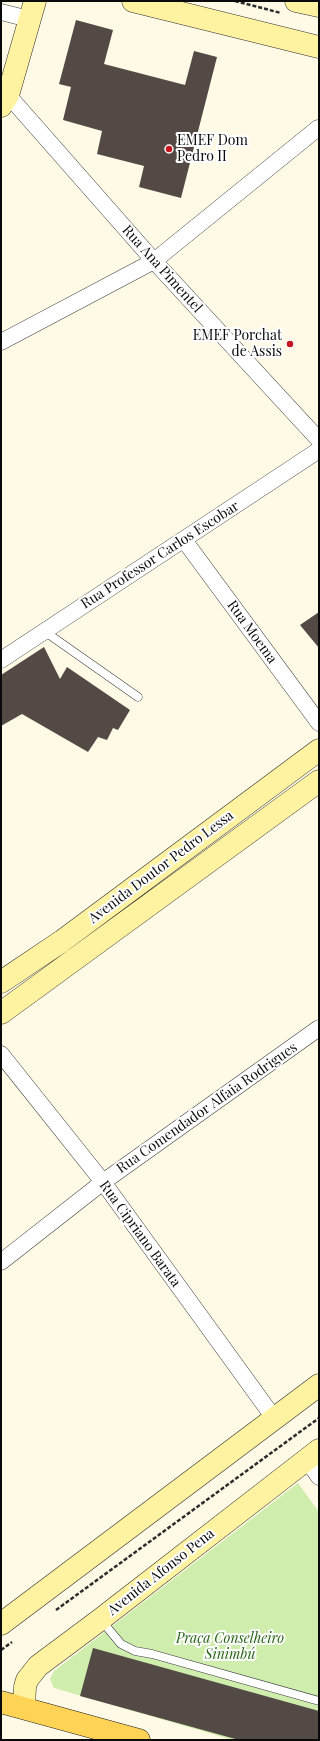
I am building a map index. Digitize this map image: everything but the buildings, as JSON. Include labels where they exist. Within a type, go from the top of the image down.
[{"type":"main road","points":[[133,1],[319,47]]},
{"type":"main road","points":[[289,7],[319,6]]},
{"type":"main road","points":[[5,100],[32,10]]},
{"type":"main road","name":"Avenida Doutor Pedro Lessa","points":[[1,982],[62,941],[319,750]]},
{"type":"main road","name":"Avenida Doutor Pedro Lessa","points":[[1,1013],[319,781]]},
{"type":"main road","points":[[7,1633],[274,1418],[319,1384]]},
{"type":"main road","name":"Avenida Afonso Pena","points":[[24,1707],[25,1687],[27,1680],[34,1669],[101,1619],[312,1455]]},
{"type":"main road","points":[[1,1702],[24,1707],[139,1740]]},
{"type":"street","points":[[4,9],[32,10]]},
{"type":"street","name":"Rua Ana Pimentel","points":[[5,100],[319,440]]},
{"type":"street","points":[[1,342],[154,261],[319,126]]},
{"type":"street","name":"Rua Professor Carlos Escobar","points":[[1,660],[319,450]]},
{"type":"street","name":"Rua Moema","points":[[184,540],[319,723]]},
{"type":"street","name":"Rua Comendador Alfaia Rodrigues","points":[[1,1262],[103,1182],[319,1028]]},
{"type":"street","name":"Rua Cipriano Barata","points":[[1,1054],[103,1182],[274,1418]]},
{"type":"street","points":[[312,1455],[319,1477]]},
{"type":"lane","points":[[44,631],[138,697]]},
{"type":"lane","points":[[101,1619],[121,1644],[135,1651],[152,1654],[319,1701]]},
{"type":"path","points":[[235,1],[289,7]]},
{"type":"path","points":[[52,1613],[319,1418]]},
{"type":"path","points":[[1,1650],[7,1633]]},
{"type":"green space","name":"Praça Conselheiro Sinimbú","points":[[298,1483],[319,1512],[319,1740],[233,1740],[54,1688],[50,1679],[54,1671]]},
{"type":"place","name":"EMEF Dom Pedro II","points":[[169,149]]},
{"type":"place","name":"EMEF Porchat de Assis","points":[[290,344]]}]
